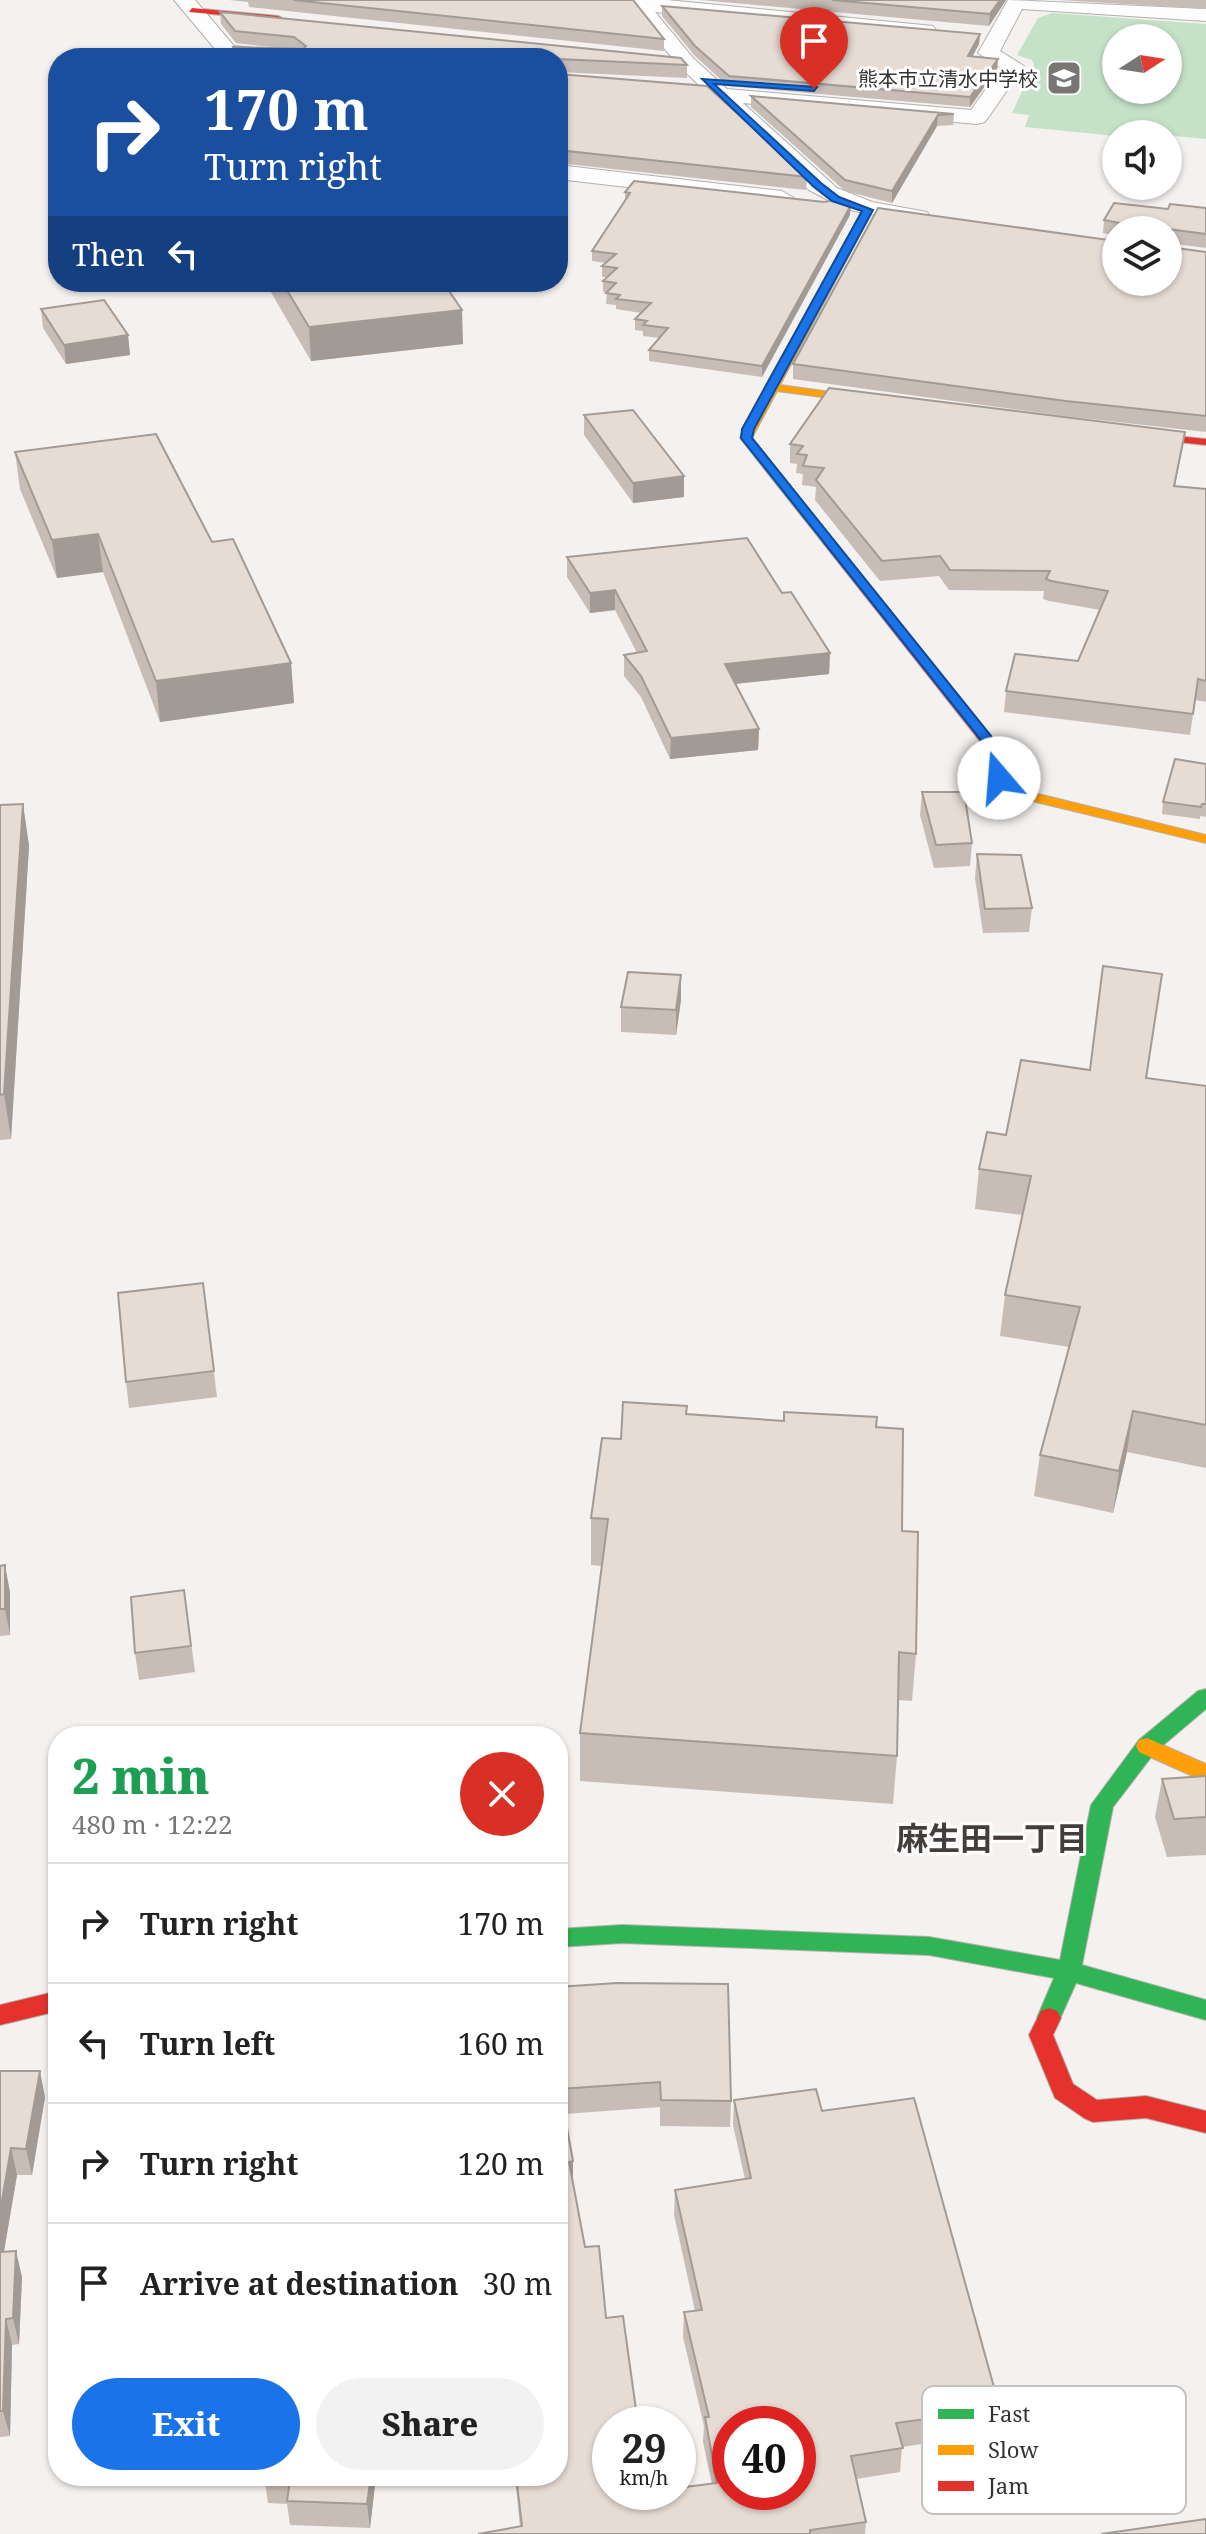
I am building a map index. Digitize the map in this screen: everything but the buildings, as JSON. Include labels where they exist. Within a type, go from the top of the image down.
[{"type":"street","points":[[675,88],[713,88],[977,117],[1013,66],[988,53],[988,36],[1016,3],[1206,15]]},
{"type":"street","points":[[637,4],[949,32]]},
{"type":"street","points":[[637,4],[686,62],[835,199],[868,210],[942,220]]},
{"type":"street","points":[[188,5],[304,21]]},
{"type":"street","points":[[188,5],[225,48]]},
{"type":"street","points":[[655,59],[686,62]]},
{"type":"street","points":[[568,173],[824,202],[835,199]]},
{"type":"street","points":[[868,210],[746,438],[986,739],[999,778],[1033,797],[1206,839]]},
{"type":"street","points":[[772,387],[895,404]]},
{"type":"street","points":[[1111,432],[1206,442]]},
{"type":"street","points":[[1206,1697],[1147,1746],[1102,1805],[1069,1971],[1041,2035],[1064,2091],[1093,2111],[1146,2107],[1206,2122]]},
{"type":"street","points":[[1147,1746],[1206,1774]]},
{"type":"street","points":[[568,1937],[622,1934],[929,1946],[1069,1971],[1206,2010]]},
{"type":"street","points":[[0,2015],[48,2003]]},
{"type":"green space","name":"熊本市立清水中学校","points":[[1052,13],[1206,24],[1206,139],[1182,137],[1182,120],[1102,120],[1102,135],[1025,127],[1029,115],[1012,113],[1034,65],[1032,60],[1017,55],[1038,18]]},
{"type":"traffic: fast","points":[[1206,1697],[1147,1746],[1102,1805],[1069,1971],[1206,2010]]},
{"type":"traffic: fast","points":[[568,1937],[622,1934],[929,1946],[1069,1971],[1049,2018]]},
{"type":"traffic: slow","points":[[827,540],[746,438],[868,210]]},
{"type":"traffic: slow","points":[[772,387],[882,402]]},
{"type":"traffic: slow","points":[[1009,783],[1033,797],[1206,839]]},
{"type":"traffic: slow","points":[[1147,1746],[1206,1774]]},
{"type":"traffic: jam","points":[[192,10],[278,18]]},
{"type":"traffic: jam","points":[[1125,434],[1206,442]]},
{"type":"traffic: jam","points":[[827,540],[986,739],[999,778],[1009,783]]},
{"type":"traffic: jam","points":[[0,2015],[48,2003]]},
{"type":"traffic: jam","points":[[1049,2018],[1041,2035],[1064,2091],[1093,2111],[1146,2107],[1206,2122]]},
{"type":"place","name":"熊本市立清水中学校","points":[[1064,78]]},
{"type":"district","name":"麻生田一丁目","points":[[992,1837]]},
{"type":"route","points":[[814,89],[705,81],[817,185],[835,199],[868,210],[748,429],[746,438],[986,739],[999,778]]}]
